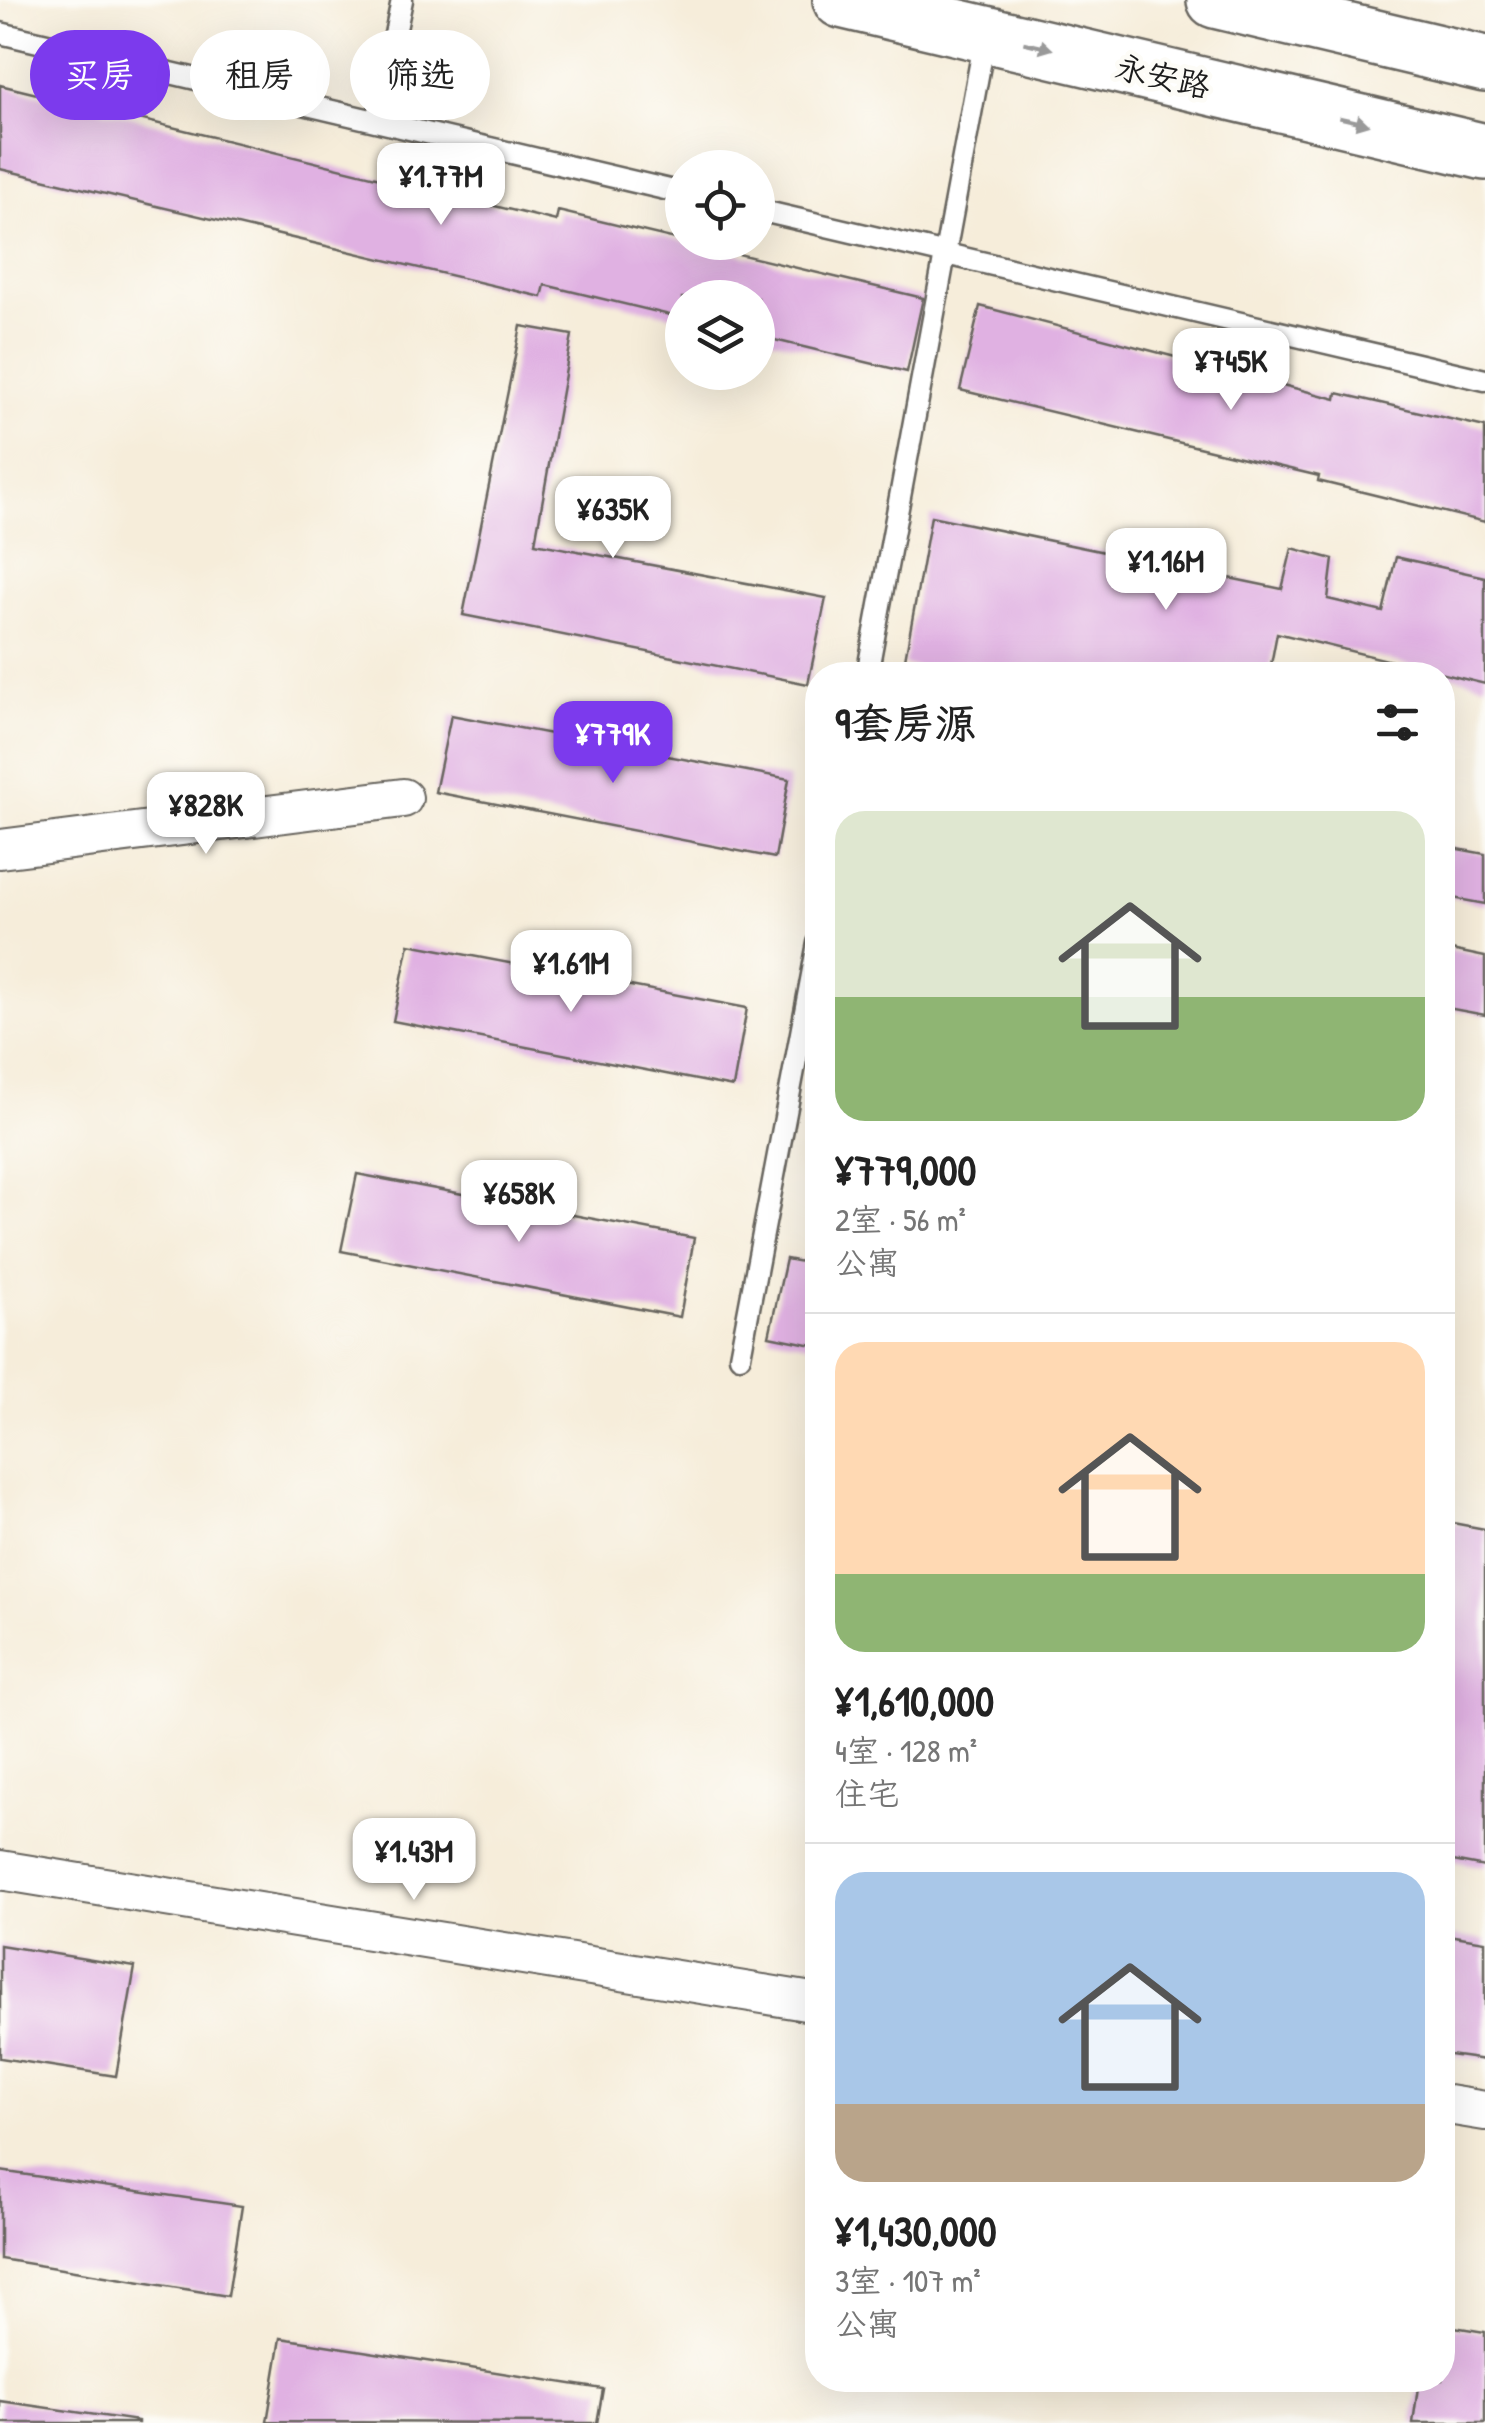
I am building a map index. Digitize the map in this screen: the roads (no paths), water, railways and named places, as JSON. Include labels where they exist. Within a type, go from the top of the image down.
[{"type":"main road","name":"永安路","points":[[841,0],[1485,152]]},
{"type":"main road","points":[[1215,0],[1485,64]]},
{"type":"street","points":[[0,848],[403,798]]},
{"type":"street","points":[[0,1870],[805,2001]]},
{"type":"street","points":[[1455,2106],[1485,2112]]},
{"type":"lane","points":[[378,121],[402,0]]},
{"type":"lane","points":[[0,33],[665,189]]},
{"type":"lane","points":[[869,662],[986,34]]},
{"type":"lane","points":[[775,214],[1485,380]]},
{"type":"lane","points":[[740,1356],[805,1012]]}]
